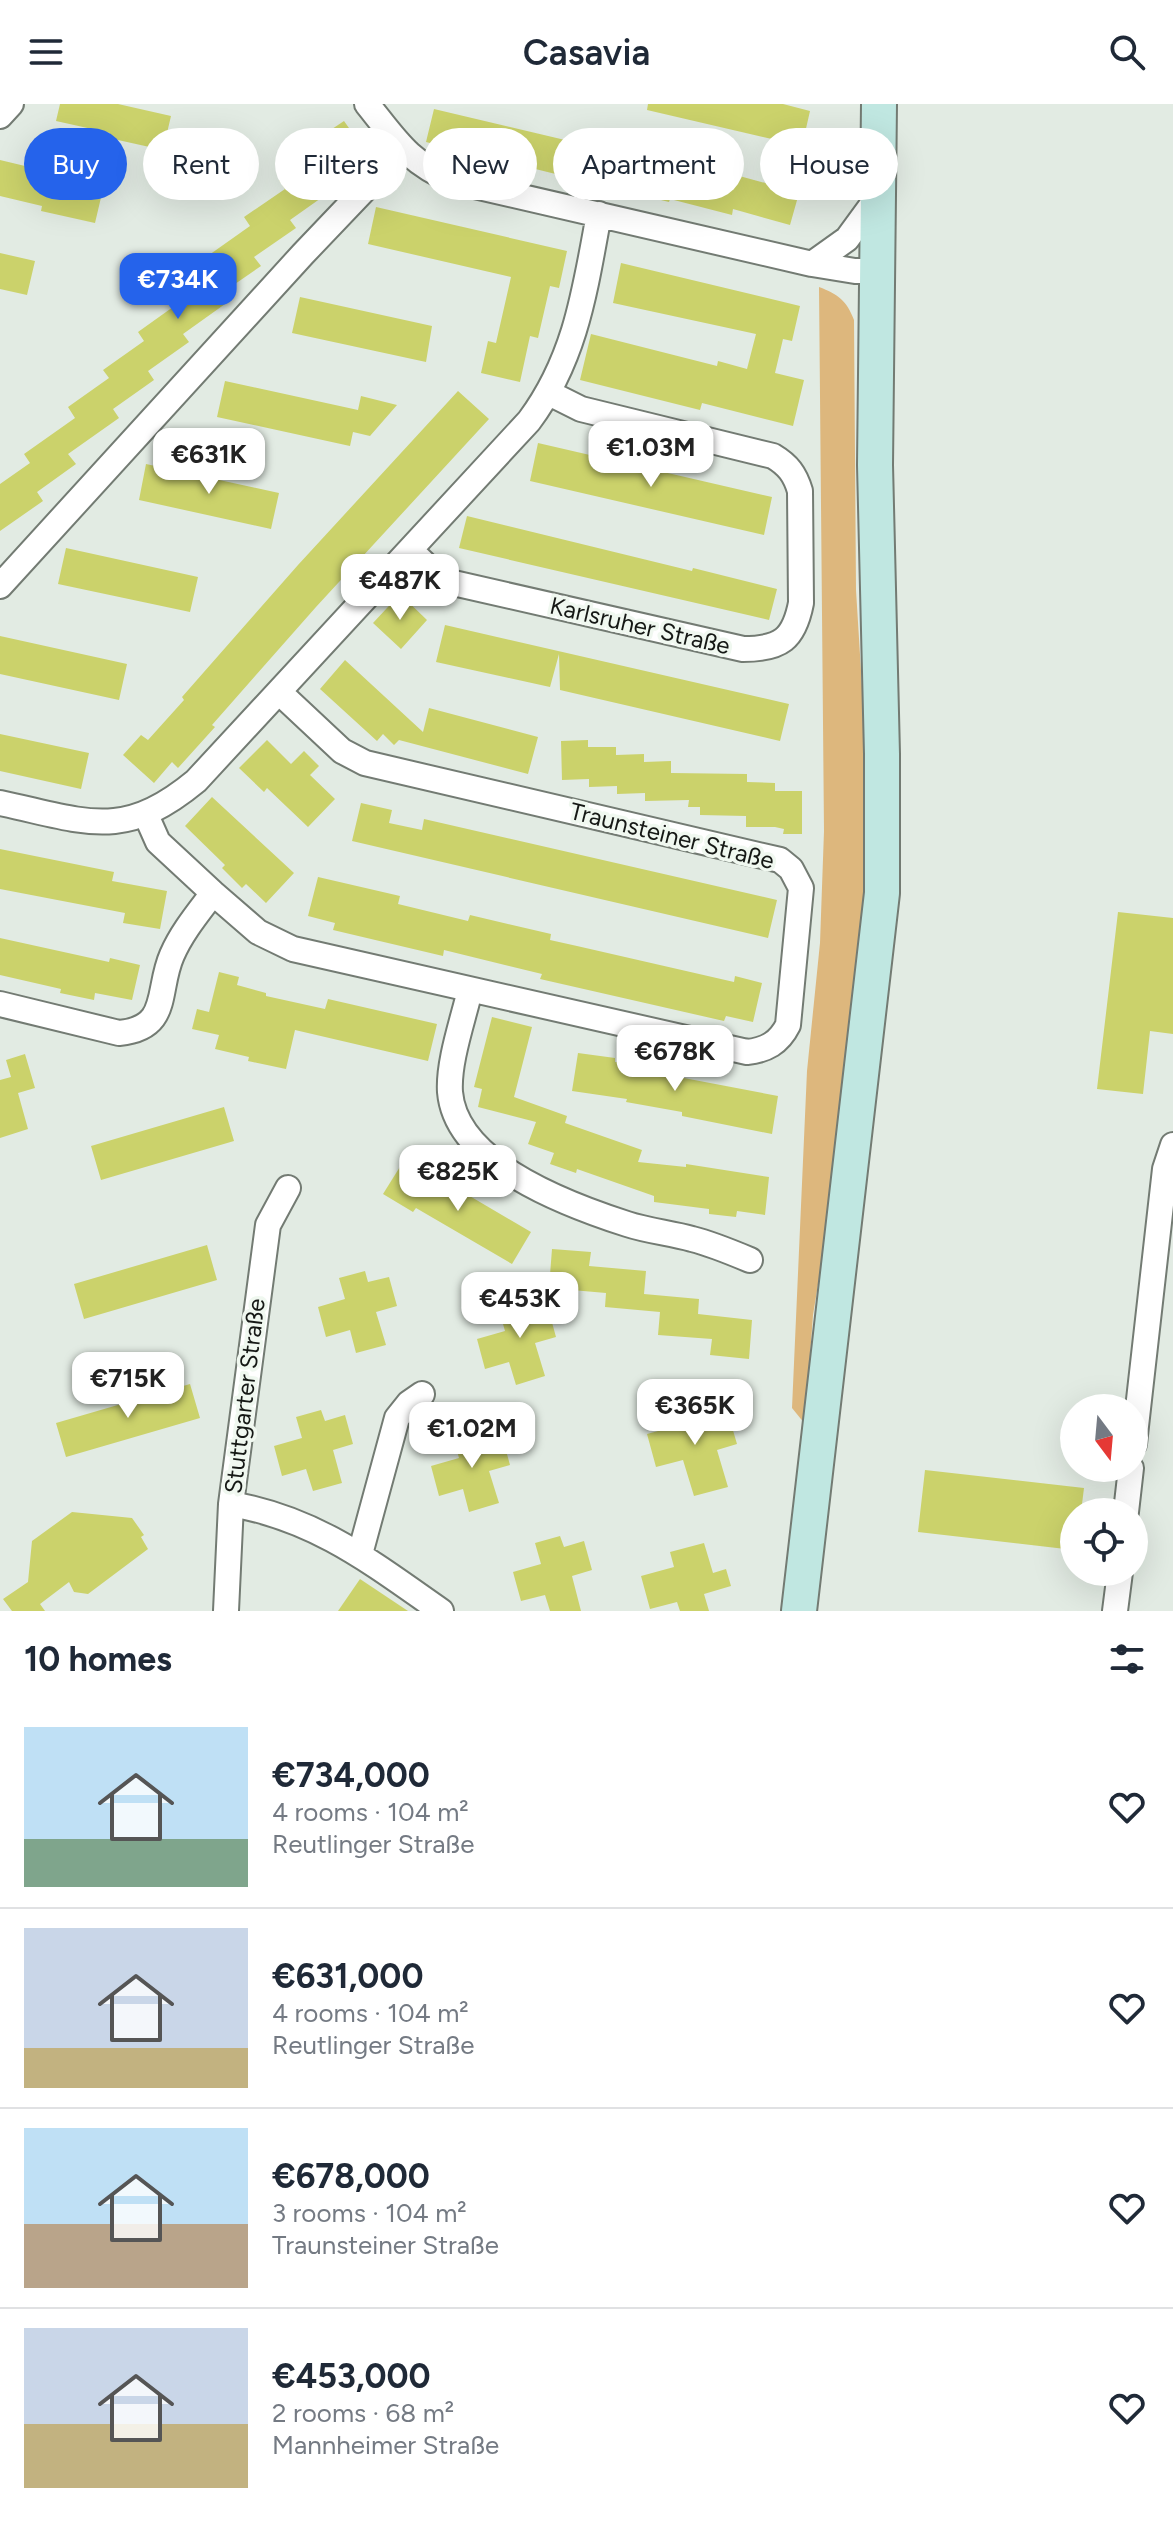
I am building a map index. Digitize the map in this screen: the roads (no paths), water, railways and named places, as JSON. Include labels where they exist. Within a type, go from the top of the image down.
[{"type":"main road","points":[[879,104],[879,128]]},
{"type":"main road","points":[[799,1611],[882,893],[882,739],[875,465],[879,200]]},
{"type":"street","points":[[0,116],[11,104]]},
{"type":"street","points":[[367,104],[386,128]]},
{"type":"street","points":[[407,154],[419,165],[453,181],[812,264],[876,271]]},
{"type":"street","points":[[0,586],[354,200]]},
{"type":"street","points":[[812,264],[847,239],[876,200]]},
{"type":"street","points":[[0,803],[94,822],[125,821],[146,815],[171,802],[196,781],[411,551],[529,421],[549,393],[574,335],[599,214]]},
{"type":"street","name":"Karlsruher Straße","points":[[411,551],[449,582],[743,649],[763,649],[778,644],[791,634],[801,603],[800,491],[795,476],[785,463],[773,456],[581,409],[549,393]]},
{"type":"street","name":"Traunsteiner Straße","points":[[146,815],[158,842],[213,893],[258,932],[293,949],[747,1052],[759,1051],[782,1037],[788,1025],[801,888],[791,869],[780,860],[365,763],[342,751],[279,692]]},
{"type":"street","points":[[0,1004],[119,1033],[142,1027],[157,1014],[170,959],[181,937],[213,893]]},
{"type":"street","points":[[470,990],[450,1091],[457,1120],[483,1154],[508,1171],[574,1205],[630,1225],[695,1239],[750,1260]]},
{"type":"street","points":[[1140,1394],[1165,1169],[1173,1145]]},
{"type":"street","name":"Stuttgarter Straße","points":[[226,1611],[231,1504],[268,1225],[288,1188]]},
{"type":"street","points":[[360,1554],[397,1418],[409,1403],[422,1394]]},
{"type":"street","points":[[231,1504],[288,1517],[360,1554],[441,1611]]},
{"type":"street","points":[[1115,1611],[1118,1586]]}]
